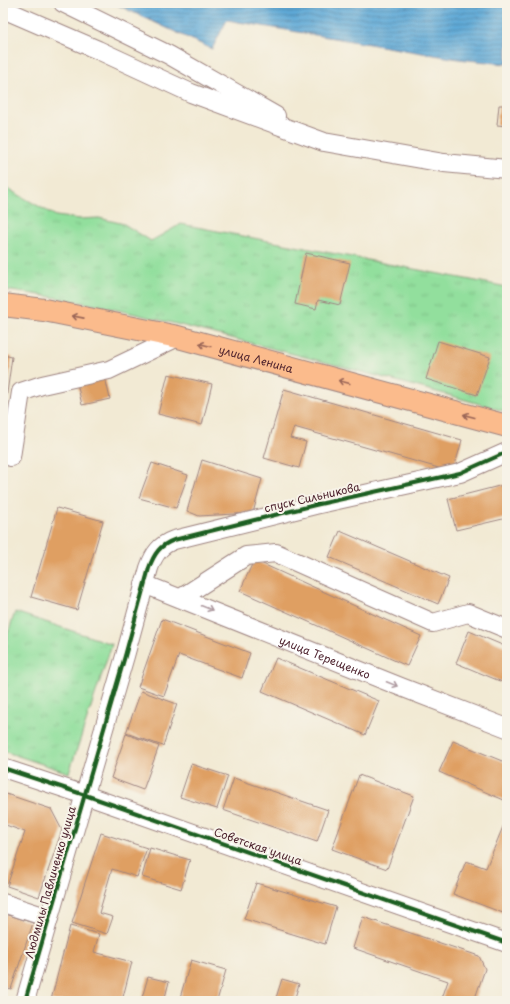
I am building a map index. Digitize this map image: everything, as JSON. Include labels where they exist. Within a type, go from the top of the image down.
[{"type":"main road","name":"улица Ленина","points":[[3,305],[44,310],[178,338],[507,426]]},
{"type":"street","points":[[63,3],[169,55],[324,142]]},
{"type":"street","points":[[3,9],[98,50],[191,93],[324,142],[444,163],[507,169]]},
{"type":"street","points":[[11,457],[21,392],[42,385],[109,370],[178,338]]},
{"type":"street","name":"спуск Сильникова","points":[[144,584],[148,568],[156,552],[166,543],[174,540],[315,505],[460,473],[507,452]]},
{"type":"street","points":[[181,598],[246,556],[276,553],[433,623],[468,613],[507,629]]},
{"type":"street","name":"улица Терещенко","points":[[144,584],[507,728]]},
{"type":"street","name":"Людмилы Павличенко улица","points":[[25,1001],[144,584]]},
{"type":"street","name":"Советская улица","points":[[3,768],[85,795],[507,943]]},
{"type":"street","points":[[3,903],[49,918]]},
{"type":"green space","points":[[3,186],[56,216],[80,219],[99,218],[124,224],[151,241],[181,224],[507,287],[507,412],[375,375],[154,318],[64,299],[3,290]]},
{"type":"green space","points":[[15,612],[112,644],[69,773],[3,751],[3,648]]},
{"type":"water","points":[[113,3],[507,3],[507,64],[458,59],[227,20],[212,49]]},
{"type":"building","points":[[499,105],[507,105],[507,126],[497,125]]},
{"type":"building","points":[[306,253],[350,263],[340,305],[318,300],[316,309],[295,304]]},
{"type":"building","points":[[438,341],[490,357],[477,395],[426,379]]},
{"type":"building","points":[[3,355],[12,357],[4,415],[3,415]]},
{"type":"building","points":[[168,374],[212,384],[202,425],[158,414]]},
{"type":"building","points":[[105,377],[110,399],[82,405],[77,383]]},
{"type":"building","points":[[284,389],[462,440],[453,472],[294,427],[290,438],[306,442],[299,468],[264,458]]},
{"type":"building","points":[[202,460],[262,479],[253,513],[199,516],[187,511]]},
{"type":"building","points":[[152,463],[188,475],[176,508],[139,498]]},
{"type":"building","points":[[507,484],[507,518],[456,530],[448,499]]},
{"type":"building","points":[[57,508],[103,521],[77,610],[31,597]]},
{"type":"building","points":[[340,531],[449,578],[438,604],[329,557]]},
{"type":"building","points":[[254,560],[421,636],[407,666],[240,591]]},
{"type":"building","points":[[162,619],[250,653],[242,678],[179,655],[164,696],[138,687]]},
{"type":"building","points":[[469,631],[507,647],[507,684],[456,663]]},
{"type":"building","points":[[276,658],[379,701],[365,735],[262,691]]},
{"type":"building","points":[[141,691],[177,704],[163,746],[126,733]]},
{"type":"building","points":[[126,734],[159,746],[143,790],[111,778]]},
{"type":"building","points":[[453,741],[507,763],[507,809],[504,800],[439,772]]},
{"type":"building","points":[[191,764],[228,776],[217,809],[180,797]]},
{"type":"building","points":[[359,775],[414,796],[387,869],[332,849]]},
{"type":"building","points":[[234,778],[328,810],[317,842],[223,810]]},
{"type":"building","points":[[3,793],[51,809],[62,830],[39,897],[7,886],[25,832],[3,824]]},
{"type":"building","points":[[507,817],[507,904],[503,913],[453,894],[466,861],[486,868]]},
{"type":"building","points":[[101,833],[147,848],[137,877],[112,869],[99,913],[113,917],[107,934],[72,923]]},
{"type":"building","points":[[150,848],[190,860],[181,889],[142,877]]},
{"type":"building","points":[[256,883],[336,907],[325,944],[244,919]]},
{"type":"building","points":[[3,913],[33,923],[11,989],[3,986]]},
{"type":"building","points":[[363,917],[479,956],[485,969],[474,1001],[441,1001],[448,981],[353,948]]},
{"type":"building","points":[[70,926],[99,934],[94,952],[132,962],[122,1001],[51,1000]]},
{"type":"building","points":[[191,960],[226,970],[217,1001],[179,1001]]},
{"type":"building","points":[[148,977],[169,982],[164,1001],[141,1001]]},
{"type":"building","points":[[282,979],[299,984],[294,1001],[275,1001]]},
{"type":"cycle path","points":[[25,1001],[149,568],[153,558],[161,547],[174,540],[315,505],[460,473],[507,452]]},
{"type":"cycle path","points":[[3,768],[85,795],[507,943]]}]
